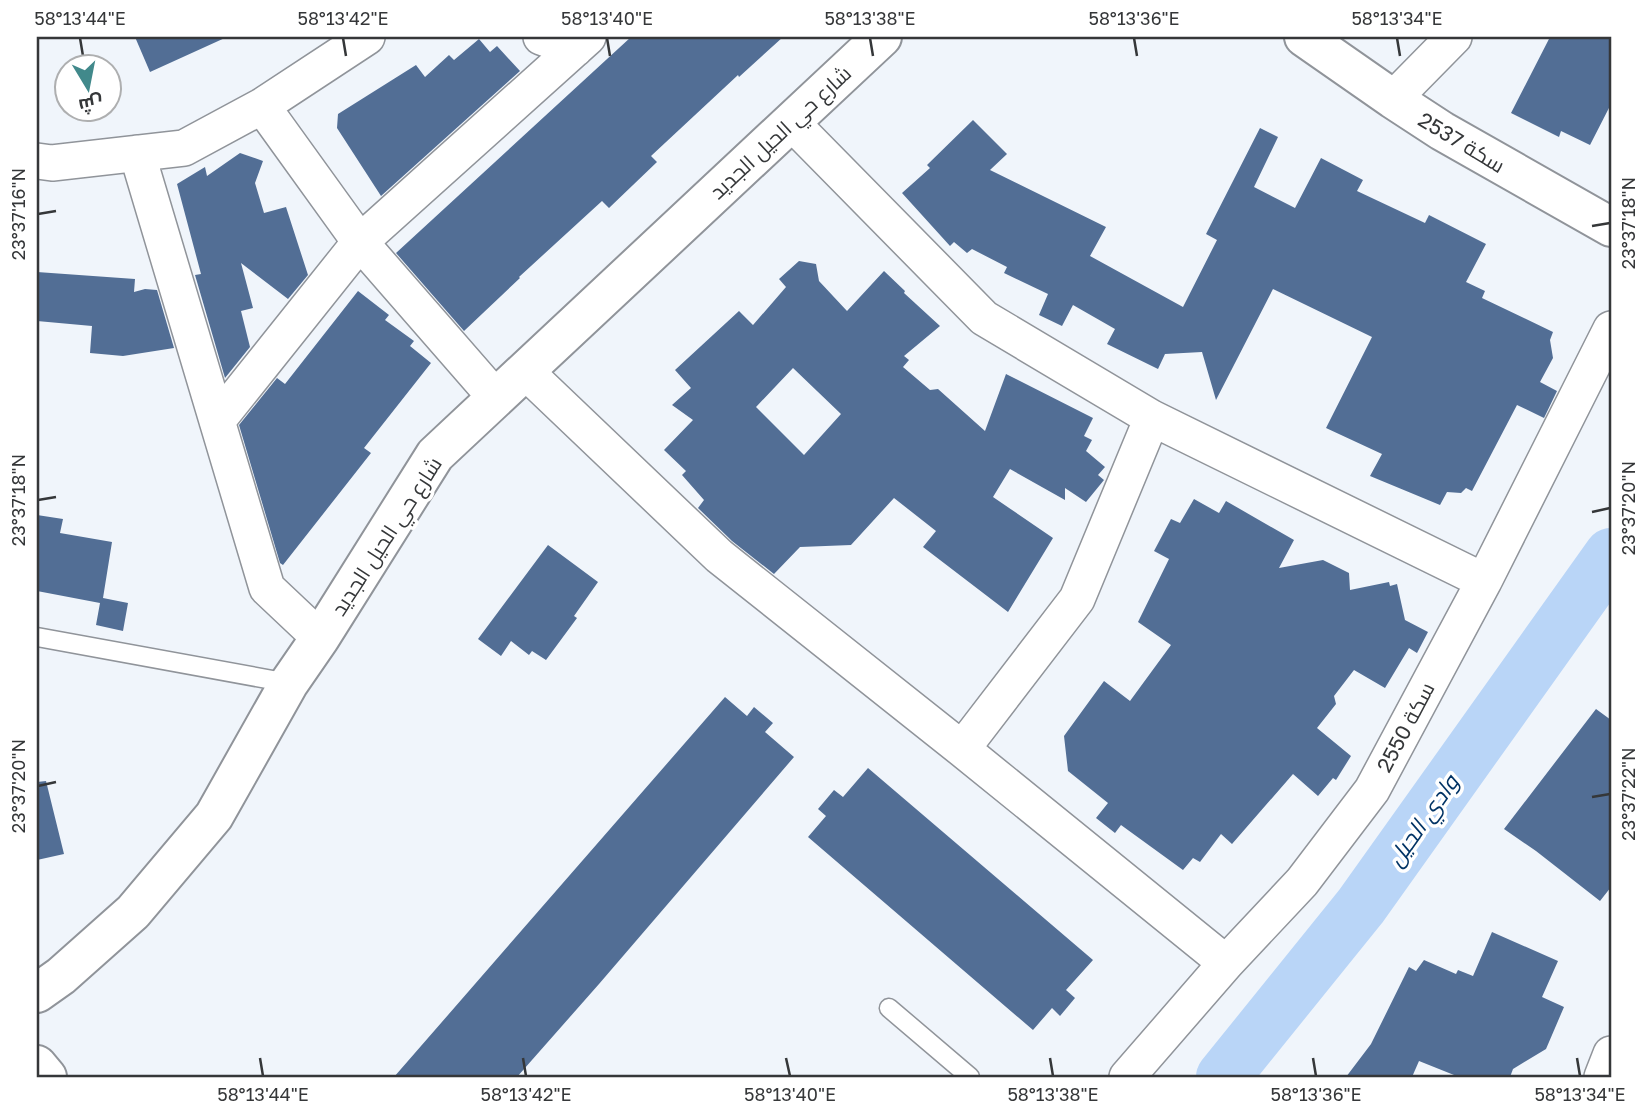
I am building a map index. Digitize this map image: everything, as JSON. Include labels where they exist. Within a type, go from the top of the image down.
[{"type":"street","points":[[37,161],[52,163],[184,148],[262,106],[367,37]]},
{"type":"street","points":[[541,37],[582,43]]},
{"type":"street","name":"شارع حي الحيل الجديد","points":[[37,993],[61,976],[133,912],[214,816],[289,683],[435,455],[882,37]]},
{"type":"street","points":[[1393,99],[1454,37]]},
{"type":"street","name":"سكة 2537","points":[[1311,40],[1442,131],[1611,227]]},
{"type":"street","points":[[217,421],[360,242],[582,43]]},
{"type":"street","points":[[262,106],[360,242],[496,398]]},
{"type":"street","points":[[791,122],[985,318],[1152,418],[1484,581]]},
{"type":"street","points":[[137,153],[267,588],[320,638]]},
{"type":"street","name":"سكة 2550","points":[[1127,1077],[1301,882],[1372,790],[1484,581],[1611,329]]},
{"type":"street","points":[[525,371],[719,556],[1226,963]]},
{"type":"street","points":[[962,749],[1077,599],[1152,418]]},
{"type":"street","points":[[1602,1077],[1611,1055]]},
{"type":"street","points":[[37,1065],[47,1077]]},
{"type":"lane","points":[[37,637],[289,683]]},
{"type":"lane","points":[[889,1008],[970,1077]]},
{"type":"building","points":[[135,37],[227,37],[150,72]]},
{"type":"building","points":[[631,37],[783,37],[651,156],[657,162],[609,208],[602,201],[464,331],[396,253]]},
{"type":"building","points":[[1550,37],[1611,37],[1611,104],[1590,145],[1561,131],[1559,137],[1511,113]]},
{"type":"building","points":[[479,39],[490,52],[497,46],[520,71],[381,196],[337,128],[338,114],[416,65],[425,77],[449,55],[454,60]]},
{"type":"building","points":[[973,120],[1007,154],[990,170],[1106,227],[1090,256],[1183,307],[1217,240],[1206,234],[1260,128],[1278,137],[1254,187],[1295,208],[1321,158],[1363,180],[1357,191],[1425,223],[1429,215],[1486,244],[1466,282],[1485,291],[1482,298],[1553,332],[1550,340],[1553,358],[1540,382],[1557,391],[1544,418],[1517,405],[1472,491],[1466,488],[1461,493],[1447,492],[1440,505],[1370,476],[1382,454],[1326,428],[1372,337],[1273,289],[1216,400],[1202,352],[1165,354],[1158,369],[1107,344],[1115,329],[1073,305],[1062,326],[1039,315],[1048,294],[1004,273],[1007,267],[972,249],[967,253],[954,242],[950,246],[902,193],[930,168],[927,165]]},
{"type":"building","points":[[240,153],[263,161],[255,183],[264,213],[286,207],[308,275],[288,299],[241,263],[253,308],[241,311],[250,347],[225,378],[195,275],[201,274],[177,184],[205,167],[207,176]]},
{"type":"building","points":[[799,261],[816,264],[819,281],[847,311],[884,271],[940,326],[904,356],[909,360],[903,367],[930,390],[938,389],[985,431],[1006,374],[1093,418],[1084,436],[1092,440],[1086,451],[1105,467],[1098,475],[1104,480],[1086,502],[1065,488],[1065,500],[1010,469],[993,497],[1053,538],[1008,612],[923,547],[936,531],[894,498],[851,545],[800,547],[774,574],[732,541],[698,508],[704,500],[682,475],[686,471],[664,450],[693,420],[672,405],[691,388],[675,370],[739,311],[753,325],[786,287],[779,279]],"holes":[[[793,368],[841,414],[804,455],[756,407]]]},
{"type":"building","points":[[37,272],[135,279],[134,292],[157,290],[174,348],[123,356],[90,353],[92,326],[37,321]]},
{"type":"building","points":[[358,291],[389,315],[385,320],[414,341],[410,346],[431,363],[364,448],[371,453],[283,565],[280,563],[239,425],[277,378],[285,384]]},
{"type":"building","points":[[1194,499],[1219,513],[1226,501],[1294,540],[1279,568],[1323,560],[1349,573],[1350,590],[1389,582],[1390,586],[1397,584],[1405,620],[1428,632],[1417,653],[1409,648],[1385,688],[1354,670],[1334,696],[1336,704],[1317,728],[1351,756],[1336,780],[1333,778],[1318,796],[1293,774],[1232,844],[1221,834],[1200,862],[1193,858],[1183,870],[1121,825],[1115,833],[1096,818],[1108,803],[1068,771],[1064,736],[1104,681],[1130,701],[1171,645],[1138,622],[1169,559],[1154,551],[1171,519],[1180,523]]},
{"type":"building","points":[[37,515],[63,519],[60,533],[112,542],[103,598],[128,603],[123,631],[96,625],[100,603],[37,591]]},
{"type":"building","points":[[548,545],[598,582],[574,616],[577,618],[546,660],[532,651],[529,655],[511,641],[501,656],[478,639]]},
{"type":"building","points":[[725,697],[747,716],[754,707],[773,723],[765,732],[794,757],[599,984],[517,1077],[394,1077]]},
{"type":"building","points":[[1596,709],[1611,720],[1611,887],[1600,901],[1504,829]]},
{"type":"building","points":[[868,768],[1093,960],[1066,990],[1075,998],[1060,1016],[1052,1008],[1033,1030],[808,837],[826,816],[818,809],[834,790],[843,797]]},
{"type":"building","points":[[46,781],[64,854],[37,860],[37,782]]},
{"type":"building","points":[[1492,932],[1558,961],[1542,997],[1564,1007],[1546,1049],[1513,1069],[1510,1077],[1459,1077],[1419,1061],[1412,1077],[1346,1077],[1371,1044],[1409,967],[1416,971],[1424,960],[1456,974],[1458,970],[1473,976]]},
{"type":"waterway","name":"وادي الحيل","points":[[1223,1077],[1361,906],[1611,555]]}]
